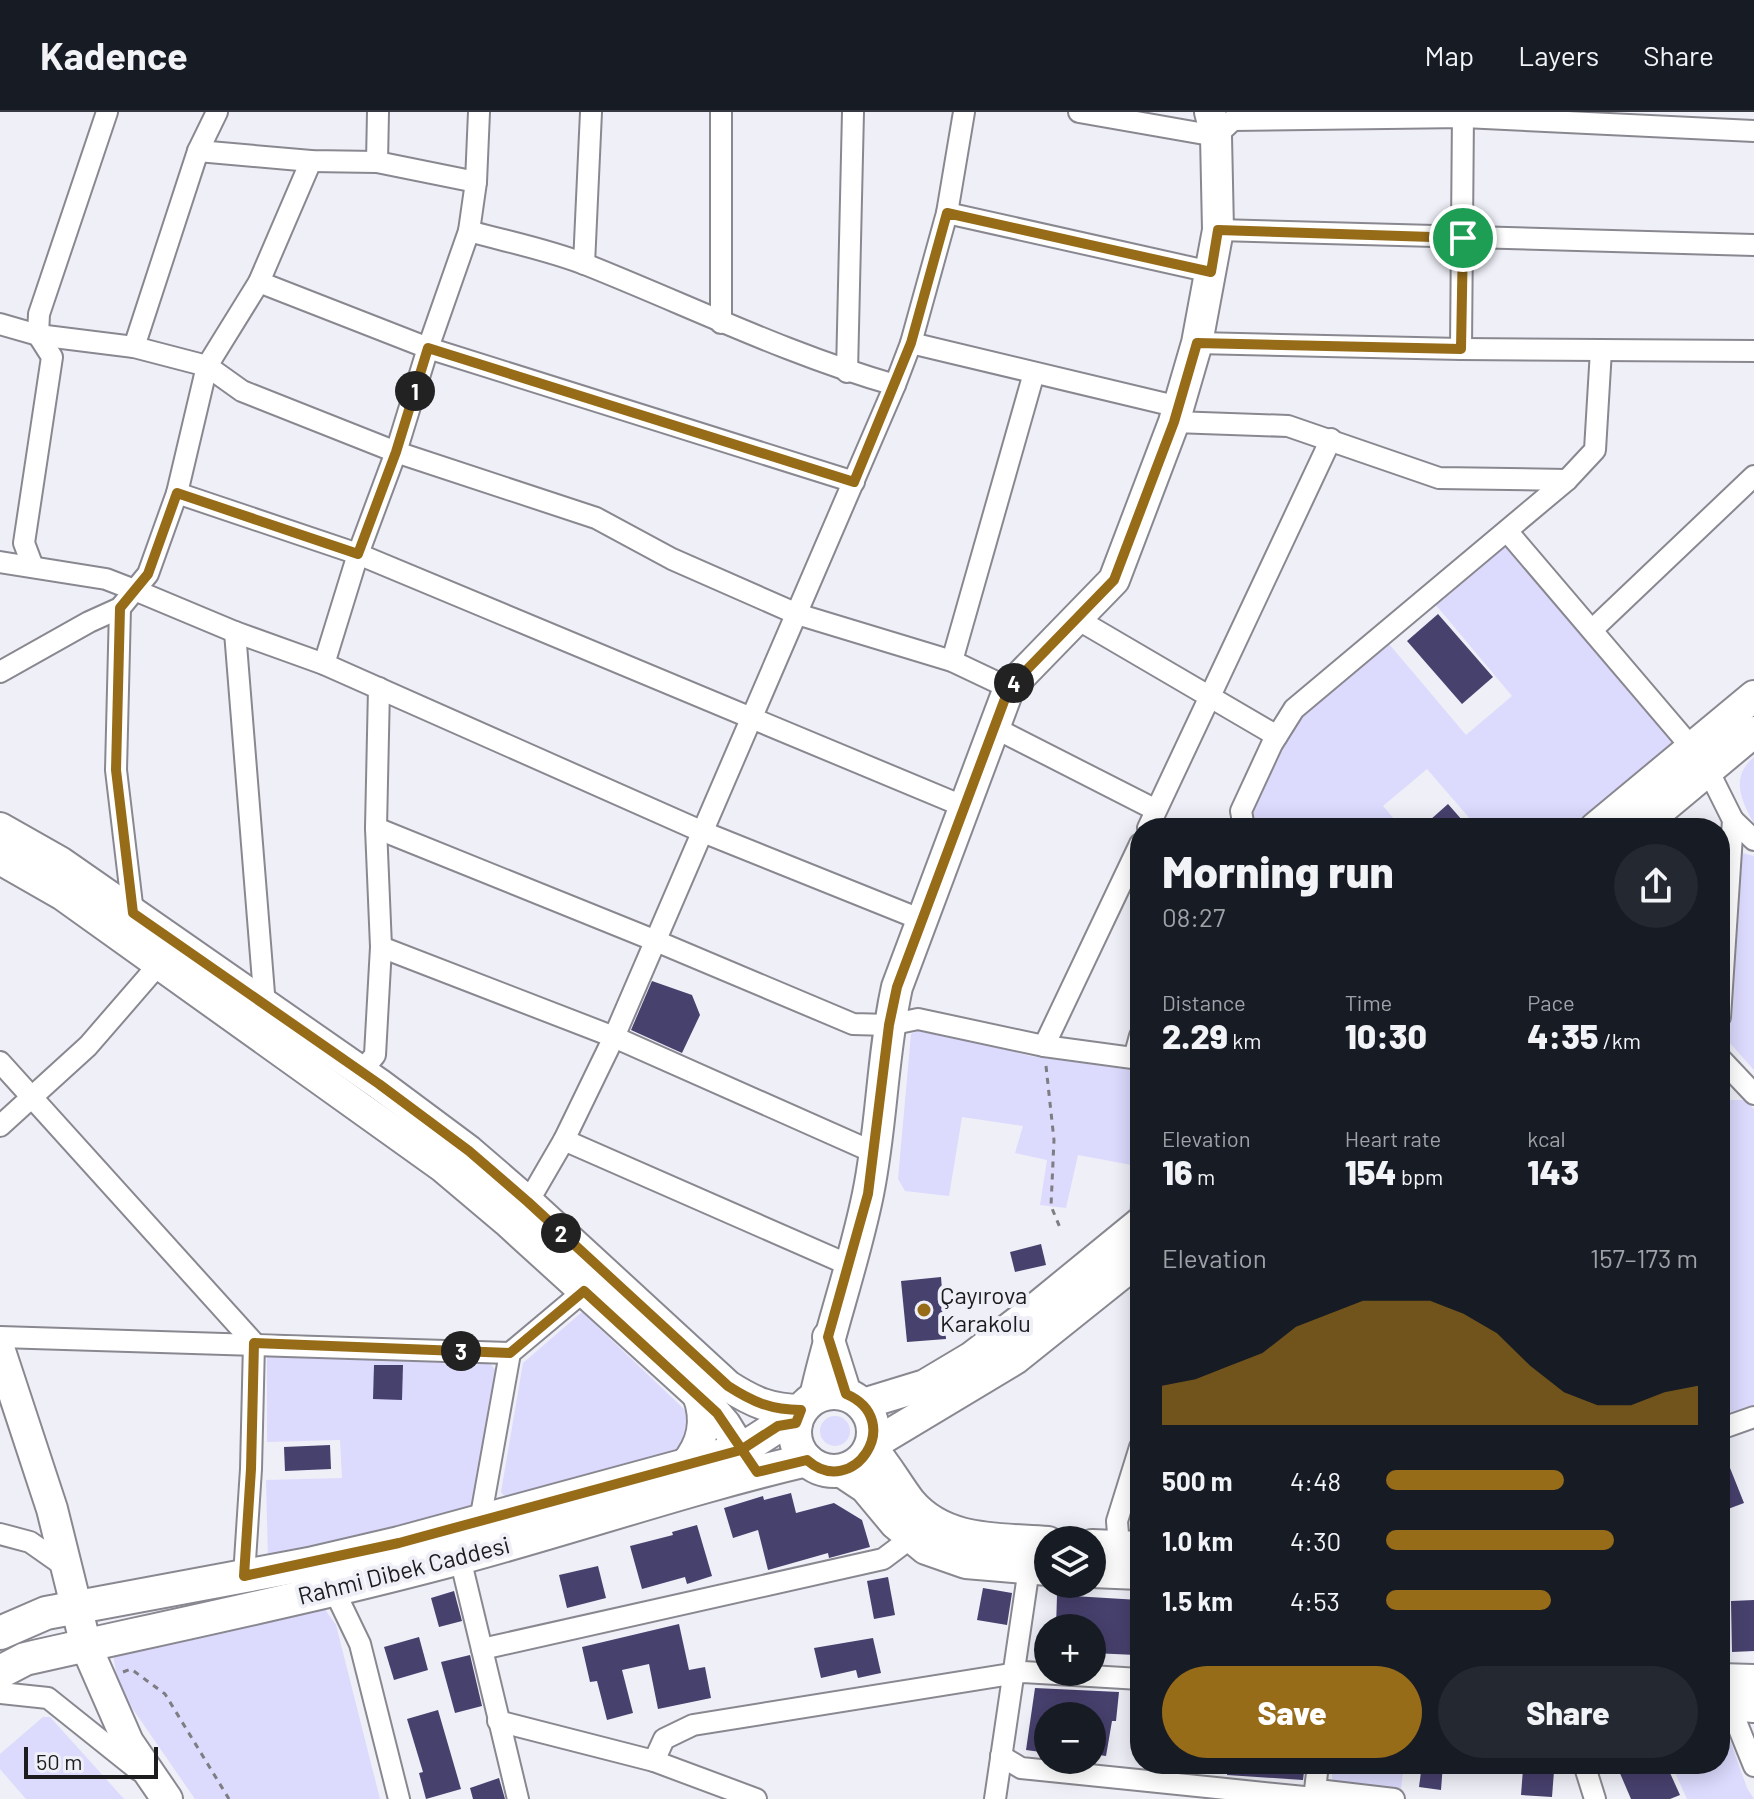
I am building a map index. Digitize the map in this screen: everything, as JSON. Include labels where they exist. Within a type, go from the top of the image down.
[{"type":"main road","points":[[1130,1267],[1015,1359],[871,1446],[854,1466],[842,1471],[825,1471],[807,1460],[797,1446],[824,1406],[828,1337],[868,1194],[889,1025],[897,987],[1009,688],[1114,580],[1176,415],[1197,343],[1218,230],[1213,124]]},
{"type":"main road","points":[[1648,818],[1754,696]]},
{"type":"main road","points":[[1610,818],[1700,759],[1754,732]]},
{"type":"main road","points":[[0,828],[52,856],[430,1120],[528,1202],[728,1386],[772,1409],[824,1406],[873,1423],[871,1446],[910,1502],[934,1525],[1034,1558]]},
{"type":"main road","points":[[0,859],[63,895],[443,1167],[717,1413],[749,1461]]},
{"type":"main road","name":"Rahmi Dibek Caddesi","points":[[0,1672],[25,1659],[334,1590],[460,1558],[749,1461],[778,1426],[824,1406],[925,1385],[972,1357],[1130,1231]]},
{"type":"main road","points":[[0,1351],[52,1509],[86,1646],[128,1742],[164,1794]]},
{"type":"main road","points":[[685,1465],[696,1452],[702,1435],[703,1409],[698,1395]]},
{"type":"main road","name":"Rahmi Dibek Caddesi","points":[[0,1633],[46,1613],[309,1564],[685,1465],[807,1460]]},
{"type":"main road","points":[[842,1471],[866,1487],[911,1538],[926,1548],[966,1562],[1034,1560]]},
{"type":"main road","points":[[1106,1572],[1130,1573]]},
{"type":"main road","points":[[1731,1698],[1754,1681]]},
{"type":"street","points":[[33,567],[24,543],[52,357],[38,335],[39,314],[107,112]]},
{"type":"street","points":[[134,347],[198,151],[217,112]]},
{"type":"street","points":[[377,162],[378,112]]},
{"type":"street","points":[[324,664],[358,554],[396,452],[469,231],[476,182],[479,112]]},
{"type":"street","points":[[584,264],[591,112]]},
{"type":"street","points":[[721,112],[721,323]]},
{"type":"street","points":[[847,372],[853,112]]},
{"type":"street","points":[[528,1202],[564,1140],[614,1037],[895,385],[911,343],[947,213],[964,112]]},
{"type":"street","points":[[1084,113],[1213,124],[1233,120],[1464,114],[1754,131]]},
{"type":"street","points":[[1461,349],[1464,114]]},
{"type":"street","points":[[198,151],[311,161],[377,162],[476,182]]},
{"type":"street","points":[[0,672],[120,608],[148,574],[177,493],[207,366],[259,282],[311,161]]},
{"type":"street","points":[[947,213],[1211,272]]},
{"type":"street","points":[[1218,230],[1754,245]]},
{"type":"street","points":[[469,231],[584,264],[721,323],[847,372],[895,385]]},
{"type":"street","points":[[259,282],[428,348],[854,482]]},
{"type":"street","points":[[0,324],[38,335],[134,347],[207,366],[242,391],[396,452],[596,518],[672,559],[797,614],[952,661],[1009,688]]},
{"type":"street","points":[[911,343],[1034,373],[1176,415],[1288,426],[1439,478],[1567,480]]},
{"type":"street","points":[[1197,343],[1754,351]]},
{"type":"street","points":[[1242,818],[1241,811],[1277,736],[1294,709],[1567,480],[1595,450],[1601,350]]},
{"type":"street","points":[[952,661],[1034,373]]},
{"type":"street","points":[[1152,818],[1331,439]]},
{"type":"street","points":[[1592,630],[1754,476]]},
{"type":"street","points":[[177,493],[358,554],[965,807]]},
{"type":"street","points":[[1507,531],[1700,759],[1733,820],[1754,840]]},
{"type":"street","points":[[0,562],[106,579],[137,591],[235,632],[324,664],[703,832],[922,920]]},
{"type":"street","points":[[120,608],[116,770],[133,913]]},
{"type":"street","points":[[1077,619],[1277,736]]},
{"type":"street","points":[[235,632],[265,1006]]},
{"type":"street","points":[[361,1072],[375,1055],[381,947],[376,828],[379,688]]},
{"type":"street","points":[[995,728],[1150,818]]},
{"type":"street","points":[[1730,856],[1733,820]]},
{"type":"street","points":[[376,828],[853,1024],[889,1025],[918,1019],[1044,1046],[1130,1057]]},
{"type":"street","points":[[1044,1046],[1130,865]]},
{"type":"street","points":[[381,947],[614,1037],[873,1152]]},
{"type":"street","points":[[0,1126],[88,1046],[159,964]]},
{"type":"street","points":[[0,1062],[254,1343],[251,1469],[244,1576]]},
{"type":"street","points":[[1730,1069],[1754,1094]]},
{"type":"street","points":[[564,1140],[849,1265]]},
{"type":"street","points":[[480,1521],[510,1353],[584,1291]]},
{"type":"street","points":[[0,1337],[510,1353]]},
{"type":"street","points":[[1730,1425],[1754,1417]]},
{"type":"street","points":[[1117,1547],[1117,1521],[1130,1479]]},
{"type":"street","points":[[0,1534],[30,1542],[67,1568]]},
{"type":"street","points":[[482,1649],[883,1559],[911,1538]]},
{"type":"street","points":[[460,1558],[518,1799]]},
{"type":"street","points":[[334,1590],[360,1644],[399,1799]]},
{"type":"street","points":[[995,1799],[1013,1674],[1034,1591]]},
{"type":"street","points":[[654,1761],[664,1739],[693,1725],[1023,1672],[1130,1678]]},
{"type":"street","points":[[0,1693],[48,1698],[164,1794]]},
{"type":"street","points":[[1731,1698],[1754,1766]]},
{"type":"street","points":[[498,1721],[654,1761],[756,1799]]},
{"type":"street","points":[[1001,1756],[1021,1768],[1314,1799],[1326,1791],[1394,1799]]},
{"type":"street","points":[[1314,1799],[1317,1774]]},
{"type":"street","points":[[1587,1774],[1595,1799]]},
{"type":"path","points":[[1044,1046],[1054,1140],[1051,1206],[1061,1230]]},
{"type":"path","points":[[100,1679],[131,1669],[165,1694],[229,1799]]},
{"type":"shaded area","points":[[1507,544],[1675,744],[1586,818],[1469,818],[1427,769],[1383,806],[1393,818],[1251,818],[1282,745],[1306,711],[1389,644],[1466,735],[1512,696],[1435,604]]},
{"type":"shaded area","points":[[1754,757],[1754,824],[1742,798],[1740,781]]},
{"type":"shaded area","points":[[1742,853],[1754,856],[1754,1070],[1730,1043]]},
{"type":"shaded area","points":[[924,1028],[1030,1056],[1130,1070],[1130,1165],[1078,1155],[1066,1208],[1040,1205],[1047,1160],[1015,1153],[1023,1126],[962,1117],[949,1196],[905,1191],[898,1179],[911,1034]]},
{"type":"shaded area","points":[[1730,1100],[1745,1100],[1754,1109],[1754,1405],[1730,1413]]},
{"type":"shaded area","points":[[582,1312],[684,1409],[688,1423],[686,1436],[667,1456],[508,1501],[501,1492],[523,1363]]},
{"type":"shaded area","points":[[267,1357],[485,1359],[496,1370],[471,1514],[268,1559],[266,1480],[342,1478],[340,1440],[267,1442]]},
{"type":"shaded area","points":[[835,1416],[846,1420],[850,1431],[846,1442],[835,1446],[824,1442],[820,1431],[824,1420]]},
{"type":"shaded area","points":[[324,1608],[336,1625],[380,1799],[195,1799],[119,1689],[113,1655]]},
{"type":"shaded area","points":[[43,1717],[50,1717],[124,1799],[26,1799],[0,1769],[0,1754]]},
{"type":"shaded area","points":[[1730,1740],[1754,1799],[1687,1799],[1676,1774],[1730,1774]]},
{"type":"shaded area","points":[[1332,1774],[1403,1774],[1401,1789],[1336,1784]]},
{"type":"building","points":[[1438,614],[1493,677],[1462,704],[1407,641]]},
{"type":"building","points":[[1448,804],[1460,818],[1432,818]]},
{"type":"building","points":[[652,981],[692,995],[700,1015],[682,1053],[631,1030]]},
{"type":"building","points":[[1041,1244],[1046,1265],[1015,1272],[1010,1252]]},
{"type":"building","name":"Çayırova Karakolu","points":[[941,1277],[946,1339],[907,1342],[901,1281]]},
{"type":"building","points":[[374,1365],[403,1365],[402,1400],[373,1399]]},
{"type":"building","points":[[330,1445],[331,1469],[285,1471],[284,1447]]},
{"type":"building","points":[[1730,1468],[1744,1503],[1730,1508]]},
{"type":"building","points":[[791,1493],[796,1513],[834,1503],[862,1520],[870,1547],[829,1558],[828,1553],[768,1570],[758,1530],[733,1538],[724,1508],[763,1496],[764,1500]]},
{"type":"building","points":[[697,1525],[712,1576],[687,1584],[685,1577],[642,1589],[630,1546]]},
{"type":"building","points":[[598,1566],[606,1598],[567,1608],[559,1575]]},
{"type":"building","points":[[888,1577],[895,1615],[874,1619],[867,1581]]},
{"type":"building","points":[[983,1588],[1012,1593],[1007,1625],[977,1620]]},
{"type":"building","points":[[454,1591],[462,1621],[439,1627],[431,1598]]},
{"type":"building","points":[[1057,1598],[1130,1599],[1130,1655],[1106,1654],[1106,1614],[1056,1614]]},
{"type":"building","points":[[1754,1600],[1754,1651],[1732,1652],[1731,1601]]},
{"type":"building","points":[[679,1624],[689,1670],[705,1667],[711,1698],[658,1709],[649,1664],[622,1670],[633,1713],[607,1720],[597,1681],[590,1682],[582,1647]]},
{"type":"building","points":[[419,1637],[428,1670],[394,1680],[384,1647]]},
{"type":"building","points":[[873,1638],[881,1673],[858,1678],[856,1670],[821,1678],[814,1648]]},
{"type":"building","points":[[470,1655],[482,1706],[455,1713],[441,1662]]},
{"type":"building","points":[[1035,1688],[1119,1692],[1116,1721],[1112,1721],[1106,1756],[1106,1702],[1034,1702],[1034,1751],[1026,1750]]},
{"type":"building","points":[[438,1710],[461,1789],[426,1799],[419,1773],[423,1772],[407,1719]]},
{"type":"building","points":[[1227,1774],[1304,1774],[1303,1780]]},
{"type":"building","points":[[1421,1774],[1442,1774],[1441,1790],[1419,1787]]},
{"type":"building","points":[[1523,1774],[1554,1774],[1552,1797],[1521,1795]]},
{"type":"building","points":[[1620,1774],[1671,1774],[1680,1795],[1670,1799],[1631,1799]]},
{"type":"building","points":[[499,1778],[505,1799],[473,1799],[470,1788]]},
{"type":"place","name":"Çayırova Karakolu","points":[[924,1310]]},
{"type":"route","points":[[1463,238],[1218,230],[1211,272],[947,213],[911,343],[854,482],[428,348],[396,452],[358,554],[177,493],[148,574],[120,608],[116,770],[133,913],[430,1120],[469,1151],[508,1183],[728,1386],[772,1409],[801,1410],[796,1423],[778,1426],[741,1450],[399,1543],[244,1576],[251,1469],[254,1343],[510,1353],[584,1291],[717,1413],[741,1450],[757,1472],[807,1460],[825,1471],[842,1471],[863,1458],[872,1445],[873,1423],[863,1404],[846,1394],[828,1337],[868,1194],[889,1025],[897,987],[1009,688],[1114,580],[1174,422],[1197,343],[1461,349],[1463,238]]}]
